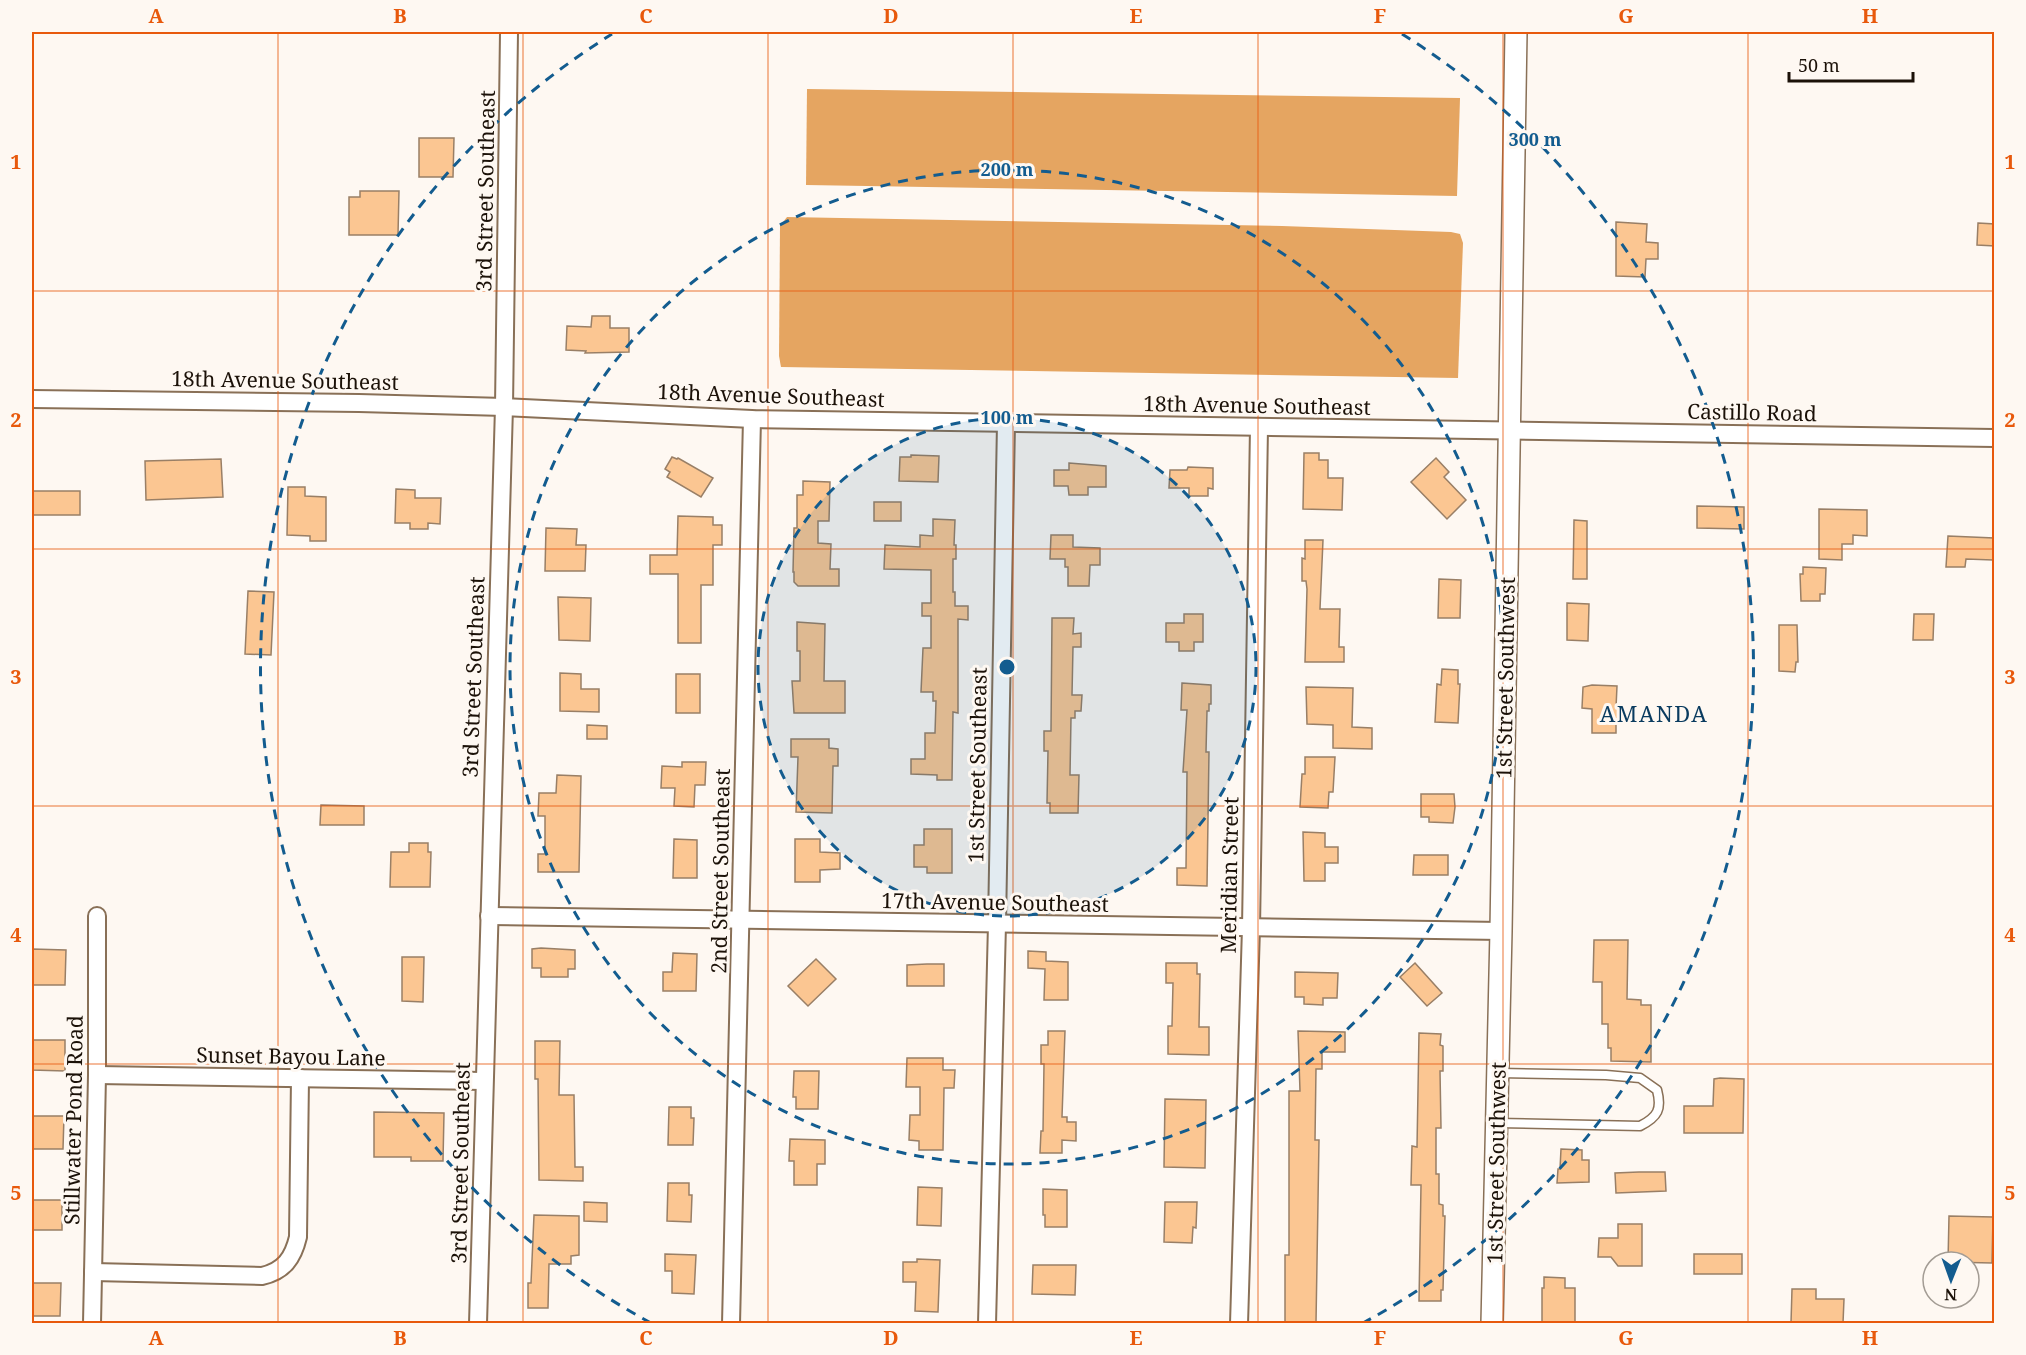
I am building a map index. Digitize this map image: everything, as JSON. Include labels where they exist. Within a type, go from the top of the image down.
[{"type":"street","name":"3rd Street Southeast","points":[[478,1323],[504,407],[509,32]]},
{"type":"street","name":"1st Street Southwest","points":[[1492,1323],[1516,32]]},
{"type":"street","name":"18th Avenue Southeast","points":[[32,399],[504,407],[752,419],[1509,431]]},
{"type":"street","name":"2nd Street Southeast","points":[[731,1323],[752,419]]},
{"type":"street","name":"1st Street Southeast","points":[[987,1323],[997,924],[1005,423]]},
{"type":"street","name":"Meridian Street","points":[[1239,1323],[1251,928],[1259,427]]},
{"type":"street","name":"Castillo Road","points":[[1509,431],[1995,438]]},
{"type":"street","name":"Stillwater Pond Road","points":[[92,1323],[97,1075],[97,916]]},
{"type":"street","name":"17th Avenue Southeast","points":[[489,916],[1501,931]]},
{"type":"street","name":"Sunset Bayou Lane","points":[[97,1075],[484,1081]]},
{"type":"street","points":[[93,1272],[262,1276],[273,1274],[283,1268],[290,1259],[298,1237],[300,1078]]},
{"type":"lane","points":[[1497,1123],[1640,1126],[1653,1120],[1659,1100],[1657,1089],[1640,1078],[1606,1075],[1498,1073]]},
{"type":"shaded area","points":[[807,89],[1460,98],[1457,196],[806,185]]},
{"type":"shaded area","points":[[787,217],[1282,226],[1460,234],[1463,243],[1458,378],[781,367],[779,356],[780,226]]},
{"type":"building","points":[[419,138],[454,138],[453,177],[419,177]]},
{"type":"building","points":[[360,191],[399,191],[398,235],[349,235],[349,197],[360,197]]},
{"type":"building","points":[[1616,222],[1647,224],[1646,242],[1658,243],[1658,259],[1646,259],[1645,277],[1616,276]]},
{"type":"building","points":[[1978,223],[1995,224],[1995,246],[1977,245]]},
{"type":"building","points":[[592,316],[610,316],[610,328],[629,328],[629,352],[585,353],[586,351],[566,350],[567,326],[591,327]]},
{"type":"building","points":[[1304,453],[1319,453],[1319,460],[1328,460],[1328,478],[1343,478],[1342,510],[1303,509]]},
{"type":"building","points":[[911,455],[939,456],[938,482],[899,481],[900,457],[911,457]]},
{"type":"building","points":[[672,457],[678,458],[713,478],[701,497],[667,477],[670,472],[665,469]]},
{"type":"building","points":[[1436,458],[1449,472],[1444,477],[1466,500],[1447,519],[1411,482]]},
{"type":"building","points":[[221,459],[223,497],[146,500],[145,461]]},
{"type":"building","points":[[1069,463],[1106,466],[1106,487],[1088,487],[1088,495],[1069,495],[1068,486],[1054,486],[1054,470],[1069,470]]},
{"type":"building","points":[[1188,467],[1213,468],[1213,489],[1208,488],[1208,496],[1189,496],[1189,488],[1169,488],[1170,470],[1187,470]]},
{"type":"building","points":[[803,481],[830,482],[829,521],[818,521],[818,543],[831,544],[830,569],[839,569],[839,586],[798,586],[794,582],[794,528],[797,528],[797,495],[803,495]]},
{"type":"building","points":[[288,487],[305,487],[305,496],[326,497],[326,541],[310,541],[310,536],[287,535]]},
{"type":"building","points":[[396,489],[415,490],[415,498],[441,498],[440,524],[428,523],[428,529],[410,529],[410,523],[395,523]]},
{"type":"building","points":[[33,491],[80,491],[80,515],[33,515]]},
{"type":"building","points":[[874,502],[901,502],[901,521],[874,521]]},
{"type":"building","points":[[1697,506],[1744,507],[1744,529],[1697,528]]},
{"type":"building","points":[[1819,509],[1867,510],[1867,536],[1853,535],[1853,544],[1842,544],[1842,560],[1819,559]]},
{"type":"building","points":[[678,516],[713,517],[713,525],[722,525],[722,545],[713,545],[713,585],[701,585],[701,643],[678,643],[678,574],[650,574],[650,555],[677,555]]},
{"type":"building","points":[[933,519],[955,520],[956,559],[953,559],[953,592],[955,592],[955,606],[968,606],[968,620],[958,619],[958,713],[953,712],[952,780],[937,780],[937,775],[911,774],[911,759],[925,759],[925,733],[935,733],[936,701],[933,701],[933,692],[921,692],[923,648],[931,648],[931,616],[922,616],[922,603],[931,603],[931,570],[884,569],[885,545],[920,547],[920,535],[933,536]]},
{"type":"building","points":[[1574,520],[1587,521],[1587,579],[1573,579]]},
{"type":"building","points":[[546,528],[577,529],[576,545],[586,545],[585,571],[545,571]]},
{"type":"building","points":[[1051,535],[1073,535],[1073,547],[1100,548],[1100,565],[1090,565],[1089,586],[1068,586],[1068,567],[1065,567],[1065,559],[1050,559]]},
{"type":"building","points":[[1948,536],[1994,538],[1993,560],[1966,559],[1965,567],[1946,567]]},
{"type":"building","points":[[1305,540],[1323,540],[1320,609],[1340,609],[1339,647],[1344,647],[1344,662],[1305,662],[1307,589],[1306,581],[1302,581],[1302,558],[1305,559]]},
{"type":"building","points":[[1803,567],[1826,568],[1825,594],[1820,594],[1820,601],[1801,601],[1800,574],[1803,574]]},
{"type":"building","points":[[1439,579],[1461,580],[1460,618],[1438,618]]},
{"type":"building","points":[[248,591],[274,592],[271,655],[245,654]]},
{"type":"building","points":[[558,597],[591,598],[590,641],[559,640]]},
{"type":"building","points":[[1567,603],[1589,604],[1588,641],[1567,640]]},
{"type":"building","points":[[1184,614],[1203,614],[1203,642],[1194,642],[1194,651],[1179,651],[1179,642],[1166,642],[1166,623],[1184,623]]},
{"type":"building","points":[[1914,614],[1934,614],[1933,640],[1913,640]]},
{"type":"building","points":[[1052,618],[1074,618],[1073,634],[1081,633],[1081,647],[1073,647],[1072,695],[1082,695],[1081,711],[1075,711],[1075,718],[1071,718],[1070,775],[1079,775],[1078,813],[1050,813],[1050,803],[1047,803],[1048,751],[1044,751],[1044,731],[1051,731]]},
{"type":"building","points":[[797,622],[825,624],[824,681],[845,681],[845,713],[794,713],[792,681],[800,681]]},
{"type":"building","points":[[1779,625],[1797,625],[1798,662],[1796,662],[1795,672],[1779,671]]},
{"type":"building","points":[[1442,669],[1458,670],[1458,684],[1460,684],[1458,723],[1435,722],[1437,684],[1441,685]]},
{"type":"building","points":[[560,673],[581,674],[581,689],[599,689],[599,712],[560,711]]},
{"type":"building","points":[[676,674],[700,674],[700,713],[676,713]]},
{"type":"building","points":[[1182,683],[1211,685],[1211,704],[1207,711],[1206,752],[1209,752],[1207,886],[1177,885],[1177,868],[1186,868],[1187,772],[1183,772],[1187,710],[1181,710]]},
{"type":"building","points":[[1617,686],[1616,708],[1621,708],[1621,722],[1616,722],[1616,733],[1592,733],[1592,709],[1582,708],[1583,687]]},
{"type":"building","points":[[1306,687],[1353,688],[1352,727],[1372,728],[1372,749],[1333,748],[1333,725],[1307,724]]},
{"type":"building","points":[[587,725],[607,726],[607,739],[587,739]]},
{"type":"building","points":[[791,739],[829,739],[829,748],[838,749],[838,766],[833,766],[832,813],[796,812],[798,757],[791,757]]},
{"type":"building","points":[[1305,757],[1335,757],[1333,792],[1329,792],[1328,808],[1300,807]]},
{"type":"building","points":[[682,762],[706,762],[705,785],[695,785],[694,807],[674,806],[675,788],[661,788],[662,766],[682,767]]},
{"type":"building","points":[[557,775],[581,776],[579,872],[538,872],[538,854],[545,854],[545,816],[538,816],[539,793],[556,793]]},
{"type":"building","points":[[1421,794],[1454,794],[1453,823],[1429,822],[1429,817],[1421,817]]},
{"type":"building","points":[[321,805],[364,806],[364,825],[320,825]]},
{"type":"building","points":[[924,829],[952,829],[952,873],[927,873],[927,867],[914,867],[914,845],[924,845]]},
{"type":"building","points":[[1303,832],[1325,833],[1325,847],[1338,847],[1338,863],[1325,863],[1325,881],[1304,881]]},
{"type":"building","points":[[674,839],[697,840],[697,878],[673,878]]},
{"type":"building","points":[[795,839],[820,839],[820,852],[840,853],[840,869],[820,870],[820,882],[795,882]]},
{"type":"building","points":[[409,843],[428,843],[428,852],[431,852],[430,887],[390,887],[391,852],[409,852]]},
{"type":"building","points":[[1414,855],[1448,855],[1448,875],[1413,875]]},
{"type":"building","points":[[1594,940],[1628,940],[1627,999],[1641,1000],[1641,1005],[1651,1005],[1651,1062],[1611,1061],[1611,1048],[1608,1048],[1608,1024],[1602,1024],[1602,982],[1593,982]]},
{"type":"building","points":[[32,949],[66,950],[65,985],[32,985]]},
{"type":"building","points":[[532,949],[575,950],[575,969],[568,969],[568,977],[541,977],[541,968],[532,968]]},
{"type":"building","points":[[1028,951],[1046,952],[1046,961],[1068,962],[1068,1000],[1044,1000],[1045,969],[1028,968]]},
{"type":"building","points":[[673,953],[697,954],[696,991],[663,991],[663,972],[672,972]]},
{"type":"building","points":[[402,957],[424,957],[423,1002],[402,1001]]},
{"type":"building","points":[[816,959],[836,979],[808,1006],[788,986]]},
{"type":"building","points":[[1166,963],[1197,963],[1197,974],[1200,974],[1199,1027],[1209,1027],[1209,1055],[1168,1054],[1168,1026],[1172,1026],[1173,983],[1166,983]]},
{"type":"building","points":[[1415,963],[1442,993],[1427,1006],[1400,977]]},
{"type":"building","points":[[944,964],[944,986],[907,986],[907,965]]},
{"type":"building","points":[[1295,972],[1338,973],[1337,998],[1323,998],[1323,1005],[1304,1004],[1304,997],[1295,997]]},
{"type":"building","points":[[1048,1031],[1065,1031],[1062,1117],[1067,1117],[1067,1122],[1076,1122],[1076,1141],[1062,1140],[1062,1153],[1040,1153],[1041,1131],[1043,1131],[1044,1064],[1041,1064],[1041,1045],[1048,1045]]},
{"type":"building","points":[[1298,1031],[1345,1032],[1345,1052],[1322,1052],[1322,1069],[1316,1069],[1315,1140],[1319,1140],[1316,1323],[1285,1323],[1285,1255],[1289,1255],[1289,1091],[1300,1091]]},
{"type":"building","points":[[1419,1033],[1441,1034],[1440,1045],[1443,1046],[1443,1071],[1440,1071],[1441,1128],[1436,1128],[1436,1174],[1439,1174],[1439,1204],[1443,1205],[1443,1216],[1445,1216],[1441,1301],[1419,1301],[1421,1185],[1411,1185],[1412,1146],[1417,1147]]},
{"type":"building","points":[[32,1040],[65,1040],[65,1071],[32,1070]]},
{"type":"building","points":[[535,1041],[560,1041],[559,1095],[574,1095],[575,1167],[583,1167],[583,1181],[539,1180],[538,1079],[535,1079]]},
{"type":"building","points":[[907,1058],[943,1058],[943,1070],[955,1070],[954,1088],[944,1088],[943,1150],[919,1150],[919,1141],[909,1140],[910,1115],[920,1115],[920,1087],[906,1087]]},
{"type":"building","points":[[794,1071],[819,1071],[818,1109],[796,1109],[796,1097],[793,1097]]},
{"type":"building","points":[[1714,1079],[1744,1079],[1743,1133],[1684,1133],[1684,1106],[1713,1106]]},
{"type":"building","points":[[1165,1099],[1206,1100],[1205,1168],[1164,1167]]},
{"type":"building","points":[[669,1107],[691,1107],[691,1118],[694,1118],[693,1145],[668,1145]]},
{"type":"building","points":[[374,1112],[444,1113],[443,1161],[411,1161],[411,1157],[374,1157]]},
{"type":"building","points":[[32,1116],[64,1116],[63,1149],[32,1149]]},
{"type":"building","points":[[790,1139],[825,1140],[825,1164],[817,1164],[817,1185],[794,1185],[794,1161],[789,1161]]},
{"type":"building","points":[[1561,1149],[1582,1150],[1582,1160],[1589,1160],[1589,1182],[1557,1183]]},
{"type":"building","points":[[1665,1172],[1666,1191],[1616,1193],[1615,1173]]},
{"type":"building","points":[[668,1183],[689,1183],[689,1195],[692,1195],[691,1222],[667,1221]]},
{"type":"building","points":[[918,1187],[942,1188],[941,1226],[917,1225]]},
{"type":"building","points":[[1043,1189],[1067,1190],[1067,1227],[1045,1227]]},
{"type":"building","points":[[32,1200],[62,1200],[62,1230],[32,1230]]},
{"type":"building","points":[[584,1202],[607,1203],[607,1222],[584,1221]]},
{"type":"building","points":[[1165,1202],[1197,1202],[1196,1228],[1193,1227],[1192,1243],[1164,1242]]},
{"type":"building","points":[[534,1215],[579,1216],[579,1255],[571,1256],[571,1264],[549,1264],[548,1308],[528,1308]]},
{"type":"building","points":[[1949,1216],[1993,1217],[1992,1263],[1981,1263],[1981,1250],[1948,1250]]},
{"type":"building","points":[[1618,1224],[1642,1224],[1642,1266],[1618,1266],[1611,1257],[1598,1257],[1599,1238],[1618,1238]]},
{"type":"building","points":[[665,1254],[696,1255],[694,1294],[672,1293],[672,1271],[665,1271]]},
{"type":"building","points":[[1694,1254],[1742,1254],[1742,1274],[1694,1274]]},
{"type":"building","points":[[917,1259],[940,1260],[938,1312],[915,1311],[916,1282],[903,1282],[903,1262],[917,1262]]},
{"type":"building","points":[[1033,1265],[1076,1265],[1075,1295],[1032,1294]]},
{"type":"building","points":[[1544,1277],[1565,1278],[1565,1288],[1575,1288],[1575,1323],[1542,1323]]},
{"type":"building","points":[[32,1283],[61,1283],[60,1316],[32,1316]]},
{"type":"building","points":[[1792,1289],[1816,1289],[1816,1299],[1844,1299],[1843,1323],[1791,1323]]},
{"type":"district","name":"AMANDA","points":[[1654,713]]}]
